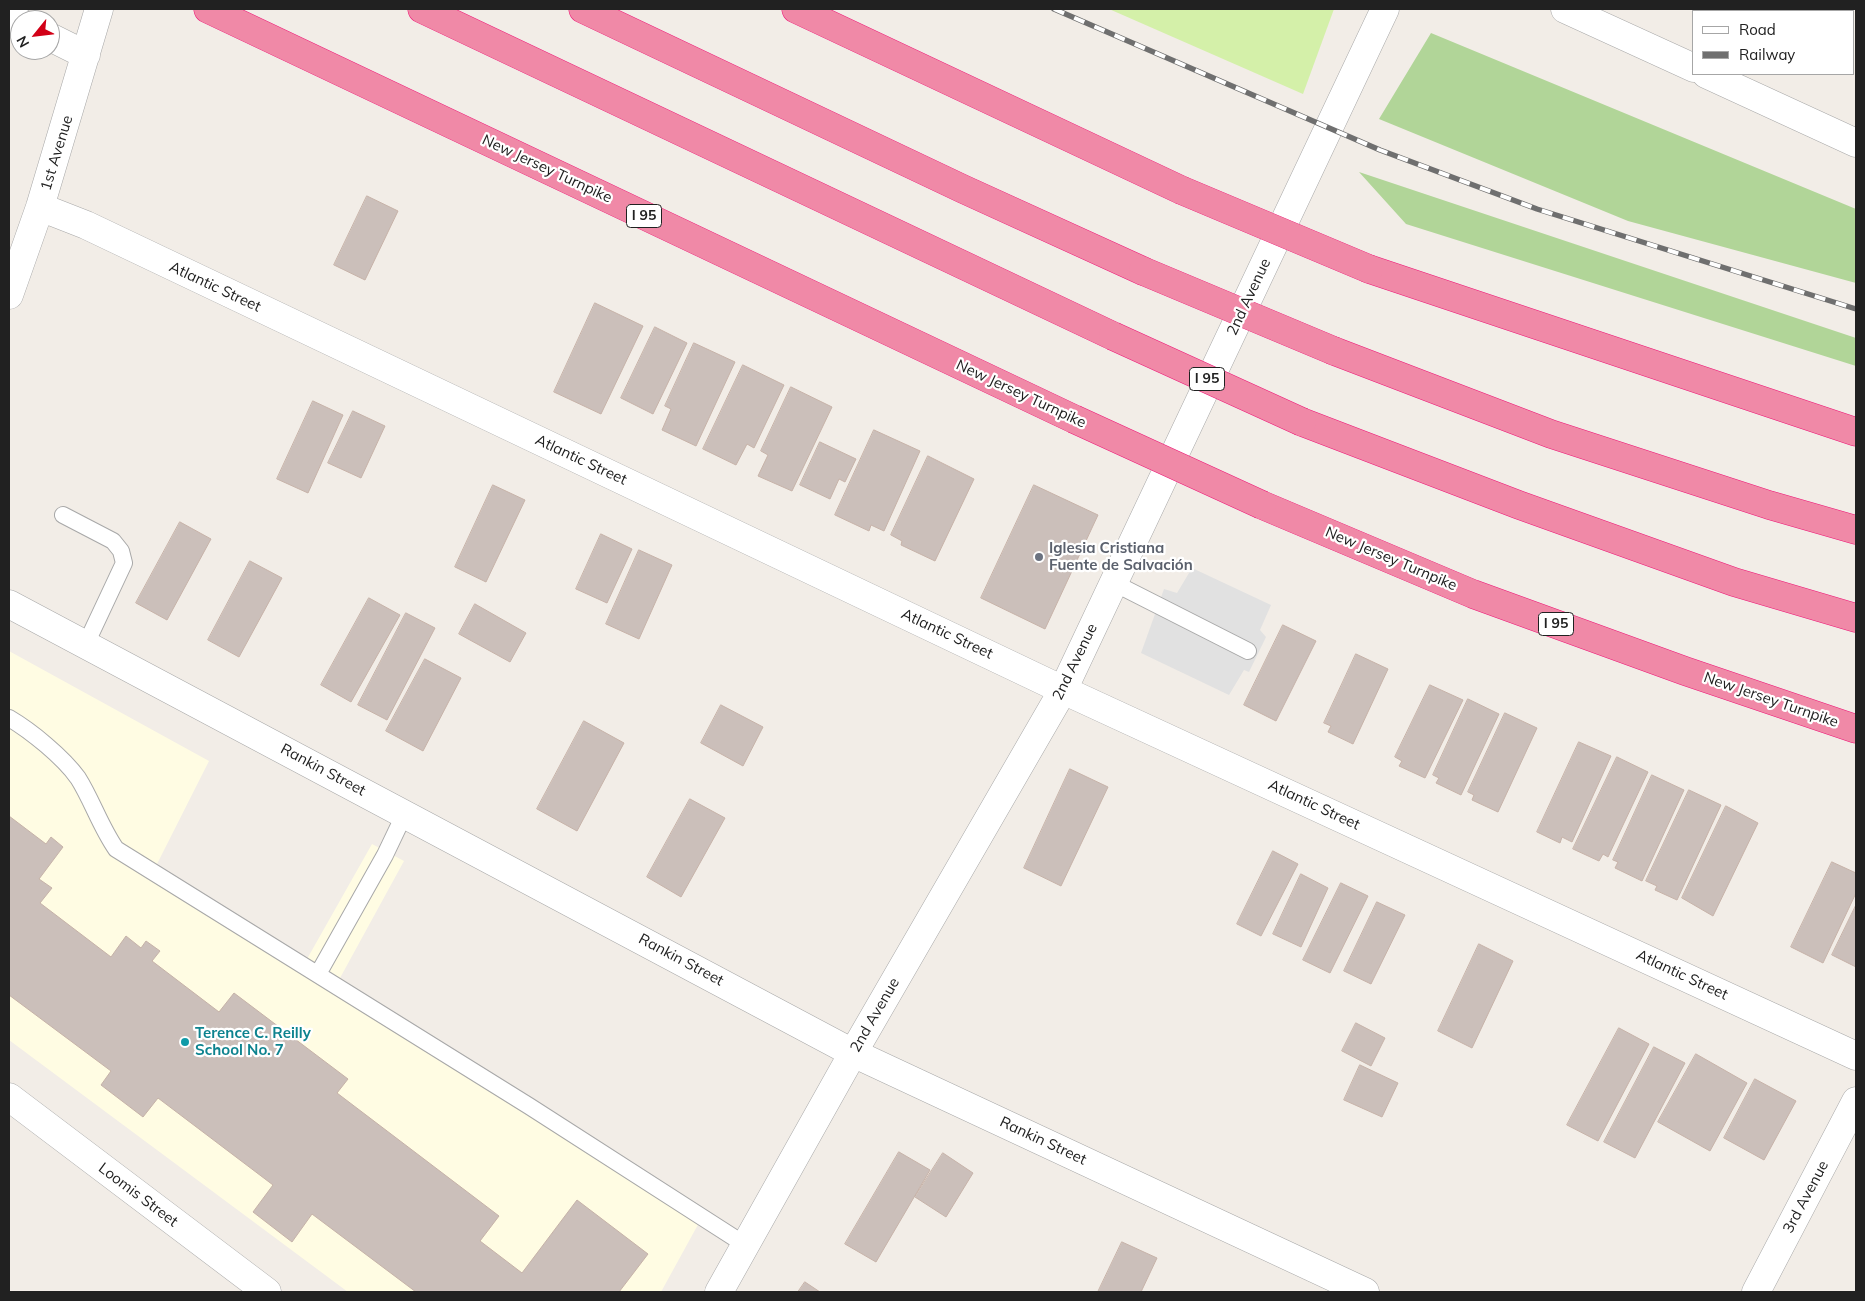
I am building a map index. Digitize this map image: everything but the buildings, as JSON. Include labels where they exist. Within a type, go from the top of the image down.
[{"type":"highway","name":"I 95","points":[[422,9],[1113,336],[1302,422],[1519,505],[1725,579],[1856,618]]},
{"type":"highway","points":[[583,9],[963,189],[1143,271],[1334,351],[1551,434],[1769,505],[1856,530]]},
{"type":"highway","points":[[796,9],[1181,190],[1369,269],[1856,432]]},
{"type":"highway","name":"New Jersey Turnpike","points":[[212,10],[1074,419],[1262,504],[1473,594],[1685,671],[1856,729]]},
{"type":"street","name":"1st Avenue","points":[[9,295],[40,207],[99,9]]},
{"type":"street","name":"2nd Avenue","points":[[719,1292],[747,1246],[854,1052],[1063,690],[1385,9]]},
{"type":"street","points":[[1565,9],[1692,67]]},
{"type":"street","points":[[60,42],[86,55]]},
{"type":"street","points":[[1708,75],[1856,143]]},
{"type":"street","name":"Atlantic Street","points":[[40,207],[86,226],[1063,690],[1856,1056]]},
{"type":"street","name":"Rankin Street","points":[[9,604],[854,1052],[1365,1292]]},
{"type":"street","name":"Loomis Street","points":[[9,1098],[267,1292]]},
{"type":"street","name":"3rd Avenue","points":[[1756,1292],[1856,1102]]},
{"type":"lane","points":[[63,515],[113,541],[121,551],[124,563],[86,644]]},
{"type":"lane","points":[[1114,583],[1248,651]]},
{"type":"lane","points":[[9,718],[33,733],[77,778],[102,828],[116,849],[318,974],[747,1246]]},
{"type":"lane","points":[[318,974],[386,855],[405,813]]},
{"type":"shaded area","points":[[1192,568],[1271,605],[1260,630],[1266,637],[1249,672],[1244,670],[1229,695],[1141,653],[1164,589],[1177,593]]},
{"type":"shaded area","points":[[9,651],[209,761],[155,868],[307,959],[372,844],[404,861],[340,978],[706,1210],[661,1292],[348,1292],[9,1040]]},
{"type":"green space","points":[[1109,9],[1334,9],[1303,94]]},
{"type":"green space","points":[[1431,33],[1856,209],[1856,283],[1628,221],[1379,119]]},
{"type":"green space","points":[[1359,172],[1856,338],[1856,366],[1406,224]]},
{"type":"railway","points":[[1054,9],[1380,150],[1537,209],[1856,309]]},
{"type":"place","name":"Iglesia Cristiana Fuente de Salvación","points":[[1039,557]]},
{"type":"place","name":"Terence C. Reilly School No. 7","points":[[185,1042]]}]
